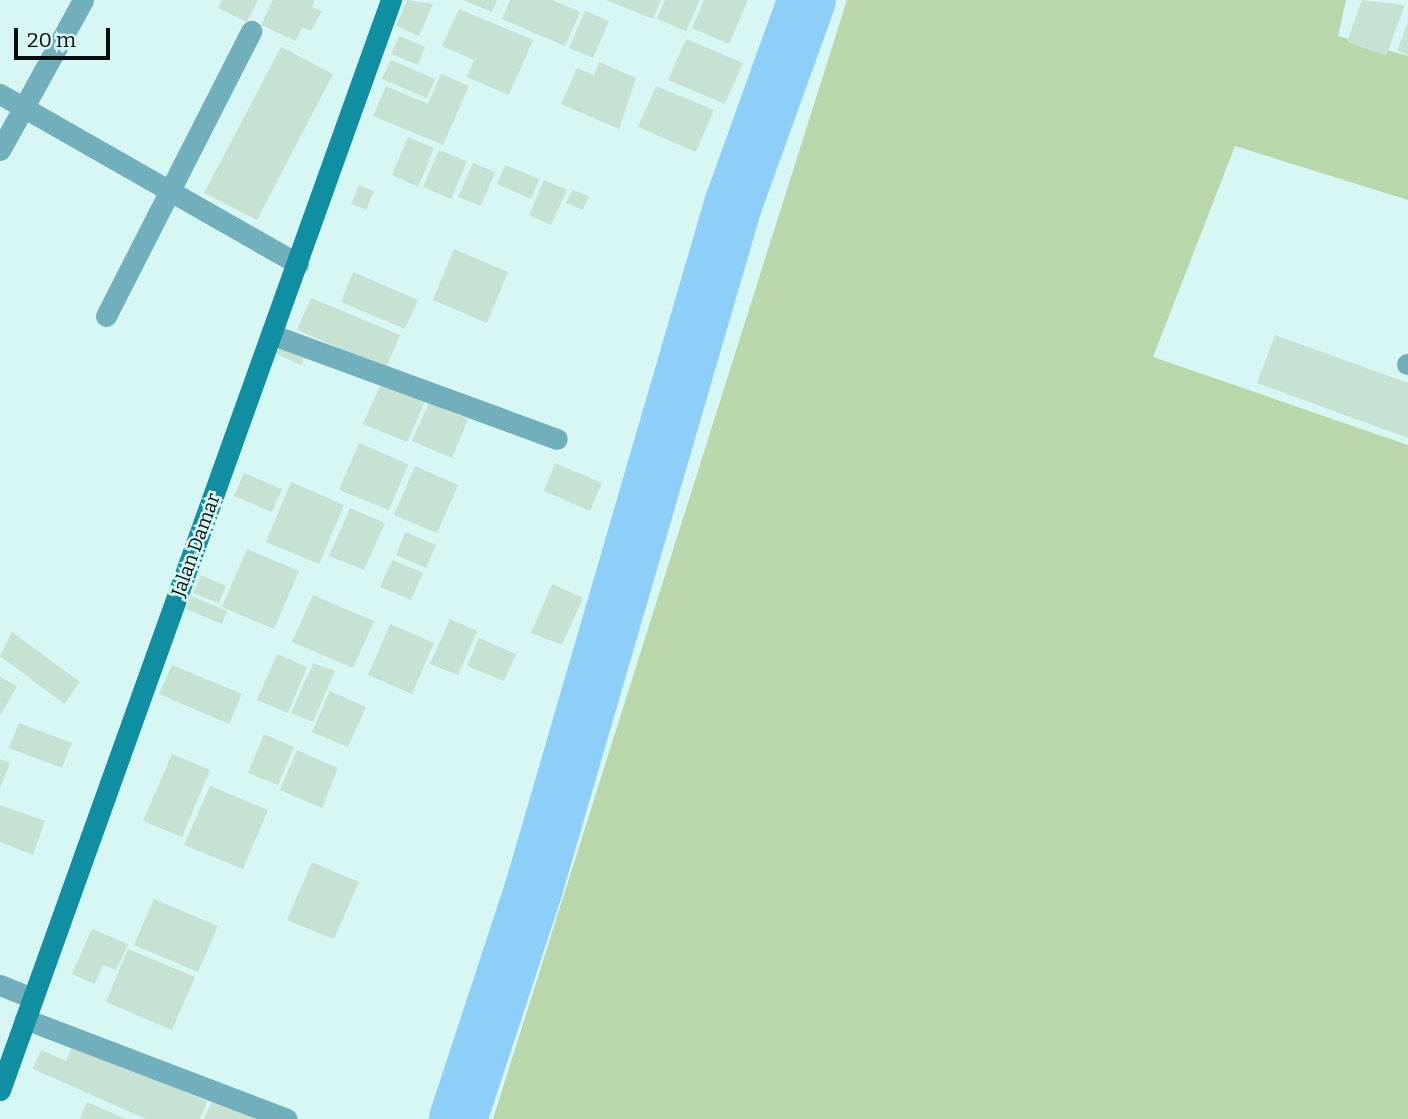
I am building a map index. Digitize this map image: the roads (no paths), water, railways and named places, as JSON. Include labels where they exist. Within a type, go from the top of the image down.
[{"type":"street","points":[[0,150],[83,0]]},
{"type":"street","name":"Jalan Damar","points":[[0,1090],[391,0]]},
{"type":"street","points":[[106,316],[251,31]]},
{"type":"street","points":[[0,94],[298,264]]},
{"type":"street","points":[[273,335],[557,439]]},
{"type":"street","points":[[0,985],[32,998]]},
{"type":"street","points":[[24,1019],[287,1119]]},
{"type":"waterway","points":[[458,1119],[533,891],[733,205],[807,0]]}]
